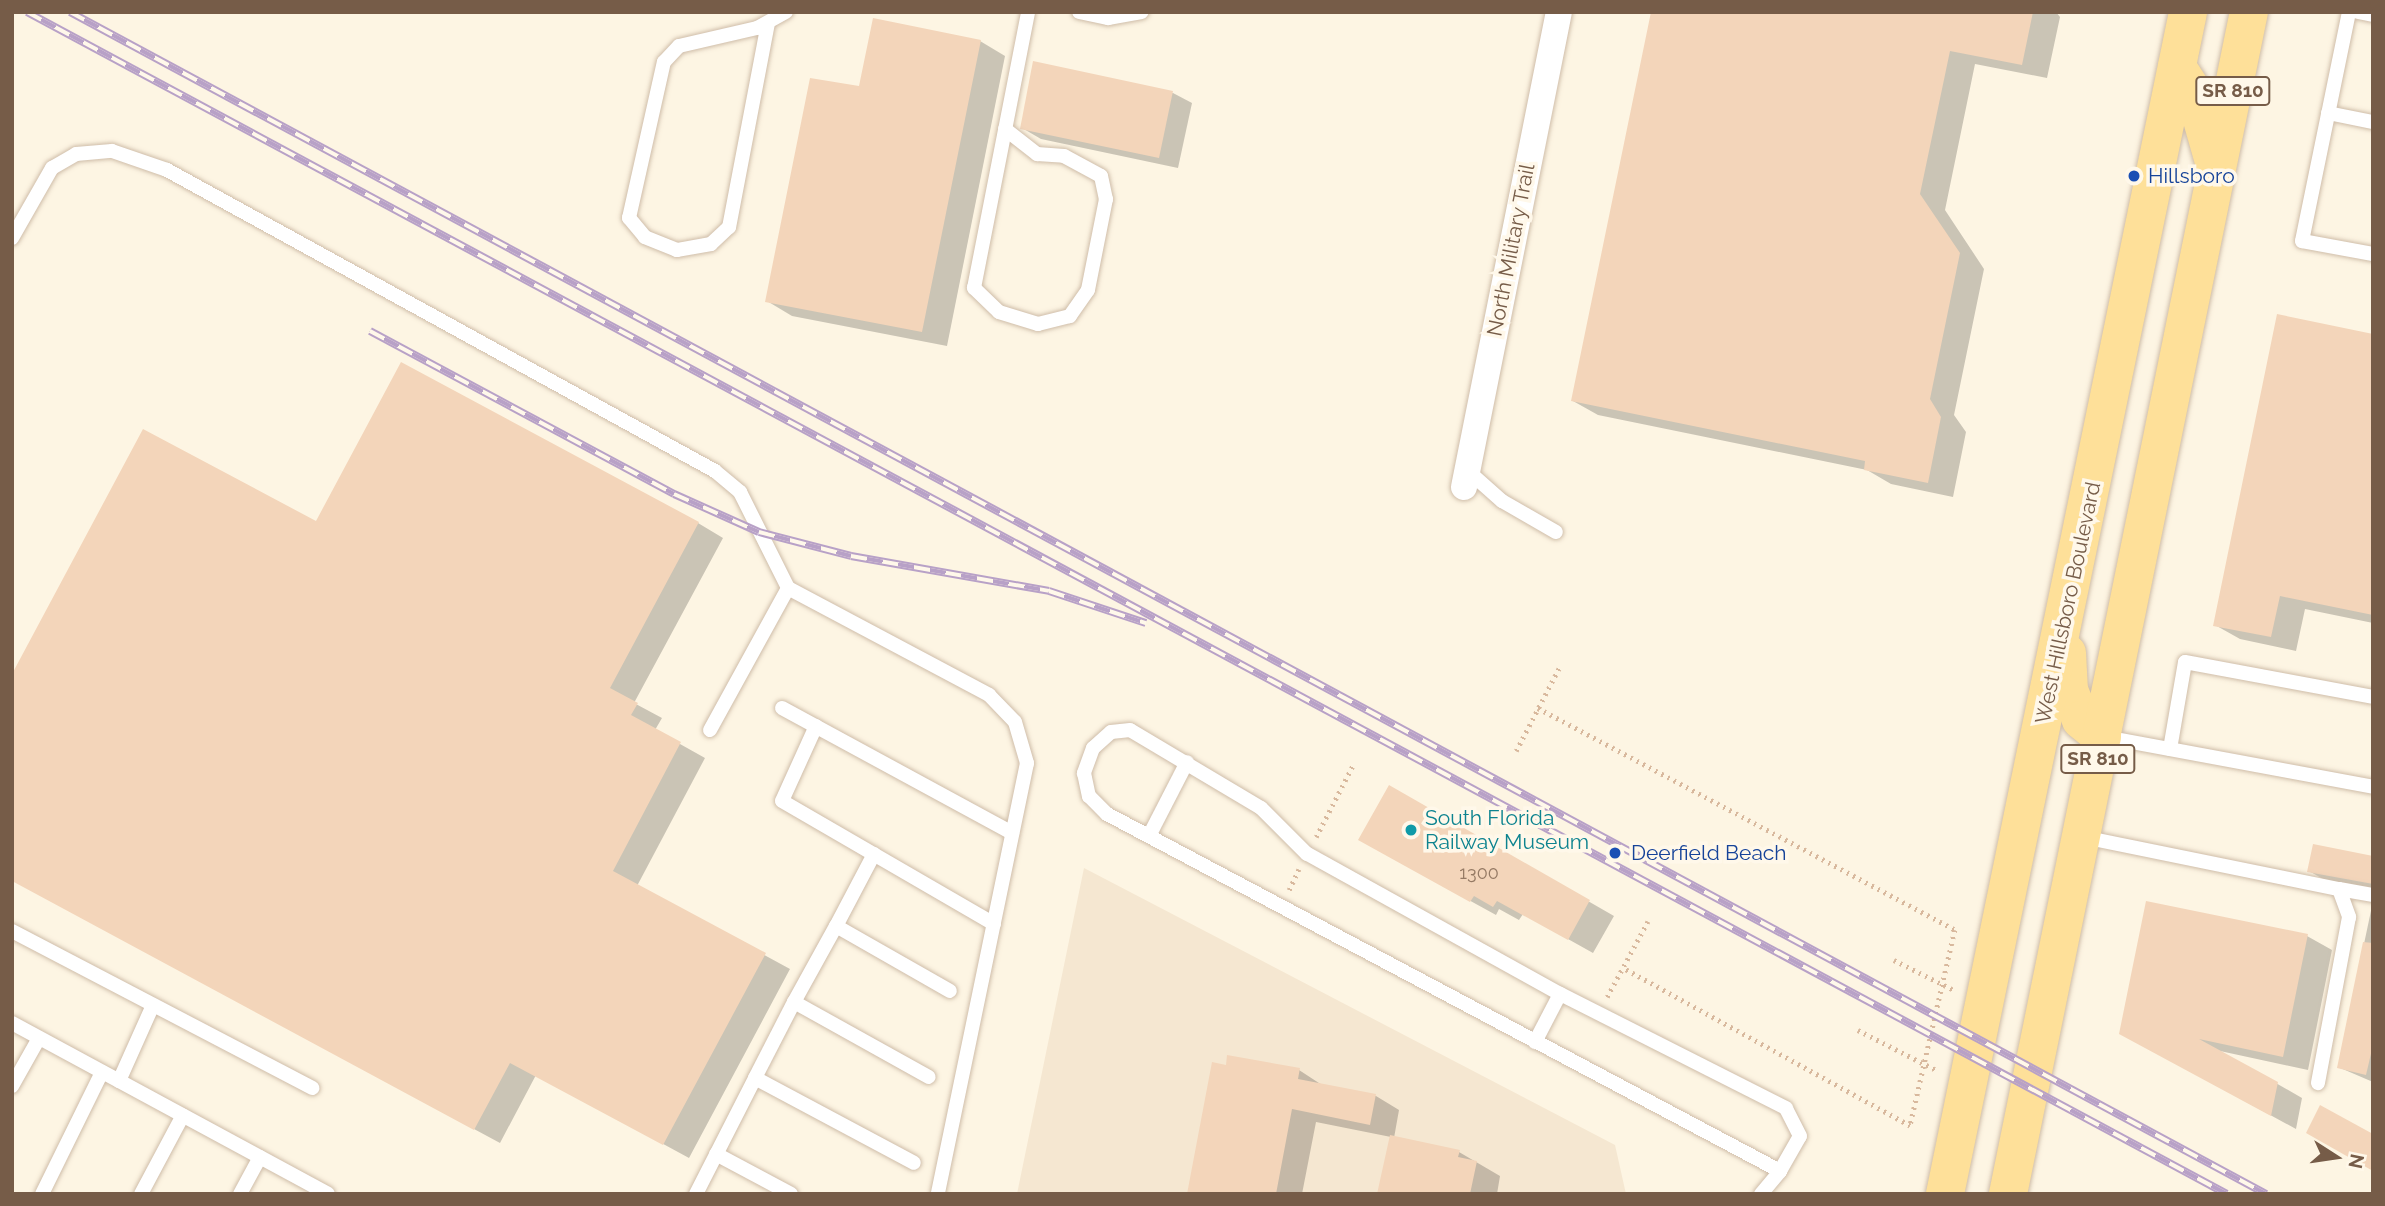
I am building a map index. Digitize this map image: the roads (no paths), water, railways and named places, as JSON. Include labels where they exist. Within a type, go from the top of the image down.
[{"type":"main road","name":"West Hillsboro Boulevard","points":[[1945,1194],[2066,616],[2188,12]]},
{"type":"main road","name":"SR 810","points":[[2008,1194],[2249,12]]},
{"type":"main road","points":[[2178,67],[2195,94],[2217,170]]},
{"type":"main road","points":[[2066,616],[2069,690],[2081,720],[2102,737]]},
{"type":"street","name":"North Military Trail","points":[[1466,479],[1559,12]]},
{"type":"lane","points":[[768,23],[729,227],[711,244],[677,250],[645,237],[629,218],[664,62],[679,46],[768,23],[786,12]]},
{"type":"lane","points":[[1005,129],[1037,154],[1064,156],[1101,176],[1106,199],[1088,290],[1070,316],[1038,324],[999,312],[974,288],[1005,129],[1028,12]]},
{"type":"lane","points":[[1079,12],[1108,18],[1141,12]]},
{"type":"lane","points":[[2348,12],[2302,241],[2373,254]]},
{"type":"lane","points":[[2358,12],[2373,15]]},
{"type":"lane","points":[[2328,113],[2373,122]]},
{"type":"lane","points":[[12,238],[52,168],[76,154],[111,151],[167,170],[715,471],[740,492],[788,589],[989,695],[1015,722],[1027,762],[938,1194]]},
{"type":"lane","points":[[1466,479],[1556,532]]},
{"type":"lane","points":[[710,730],[788,589]]},
{"type":"lane","points":[[2170,749],[2185,662],[2373,698]]},
{"type":"lane","points":[[782,708],[1012,833]]},
{"type":"lane","points":[[816,726],[782,801],[994,924]]},
{"type":"lane","points":[[1761,1194],[1780,1171],[1800,1136],[1786,1108],[1560,994],[1307,854],[1261,808],[1130,730],[1111,732],[1093,748],[1084,773],[1089,796],[1107,814],[1780,1171]]},
{"type":"lane","points":[[2102,737],[2373,787]]},
{"type":"lane","points":[[1149,836],[1187,762]]},
{"type":"lane","points":[[2082,836],[2373,895]]},
{"type":"lane","points":[[696,1194],[794,1002],[874,854]]},
{"type":"lane","points":[[2318,1083],[2349,916],[2339,888]]},
{"type":"lane","points":[[836,926],[950,991]]},
{"type":"lane","points":[[12,931],[312,1088]]},
{"type":"lane","points":[[1535,1042],[1560,994]]},
{"type":"lane","points":[[794,1002],[929,1076]]},
{"type":"lane","points":[[119,1081],[153,1005]]},
{"type":"lane","points":[[12,1023],[328,1194]]},
{"type":"lane","points":[[12,1086],[39,1038]]},
{"type":"lane","points":[[42,1194],[102,1072]]},
{"type":"lane","points":[[755,1078],[914,1163]]},
{"type":"lane","points":[[141,1194],[183,1115]]},
{"type":"lane","points":[[716,1154],[791,1194]]},
{"type":"lane","points":[[240,1194],[260,1157]]},
{"type":"railway","points":[[27,12],[2227,1194]]},
{"type":"railway","points":[[70,12],[2266,1194]]},
{"type":"railway","points":[[370,331],[674,494],[759,532],[851,556],[1049,591],[1146,623]]},
{"type":"place","name":"Hillsboro","points":[[2134,176]]},
{"type":"place","name":"South Florida Railway Museum","points":[[1411,830]]},
{"type":"place","name":"Deerfield Beach","points":[[1615,853]]}]
